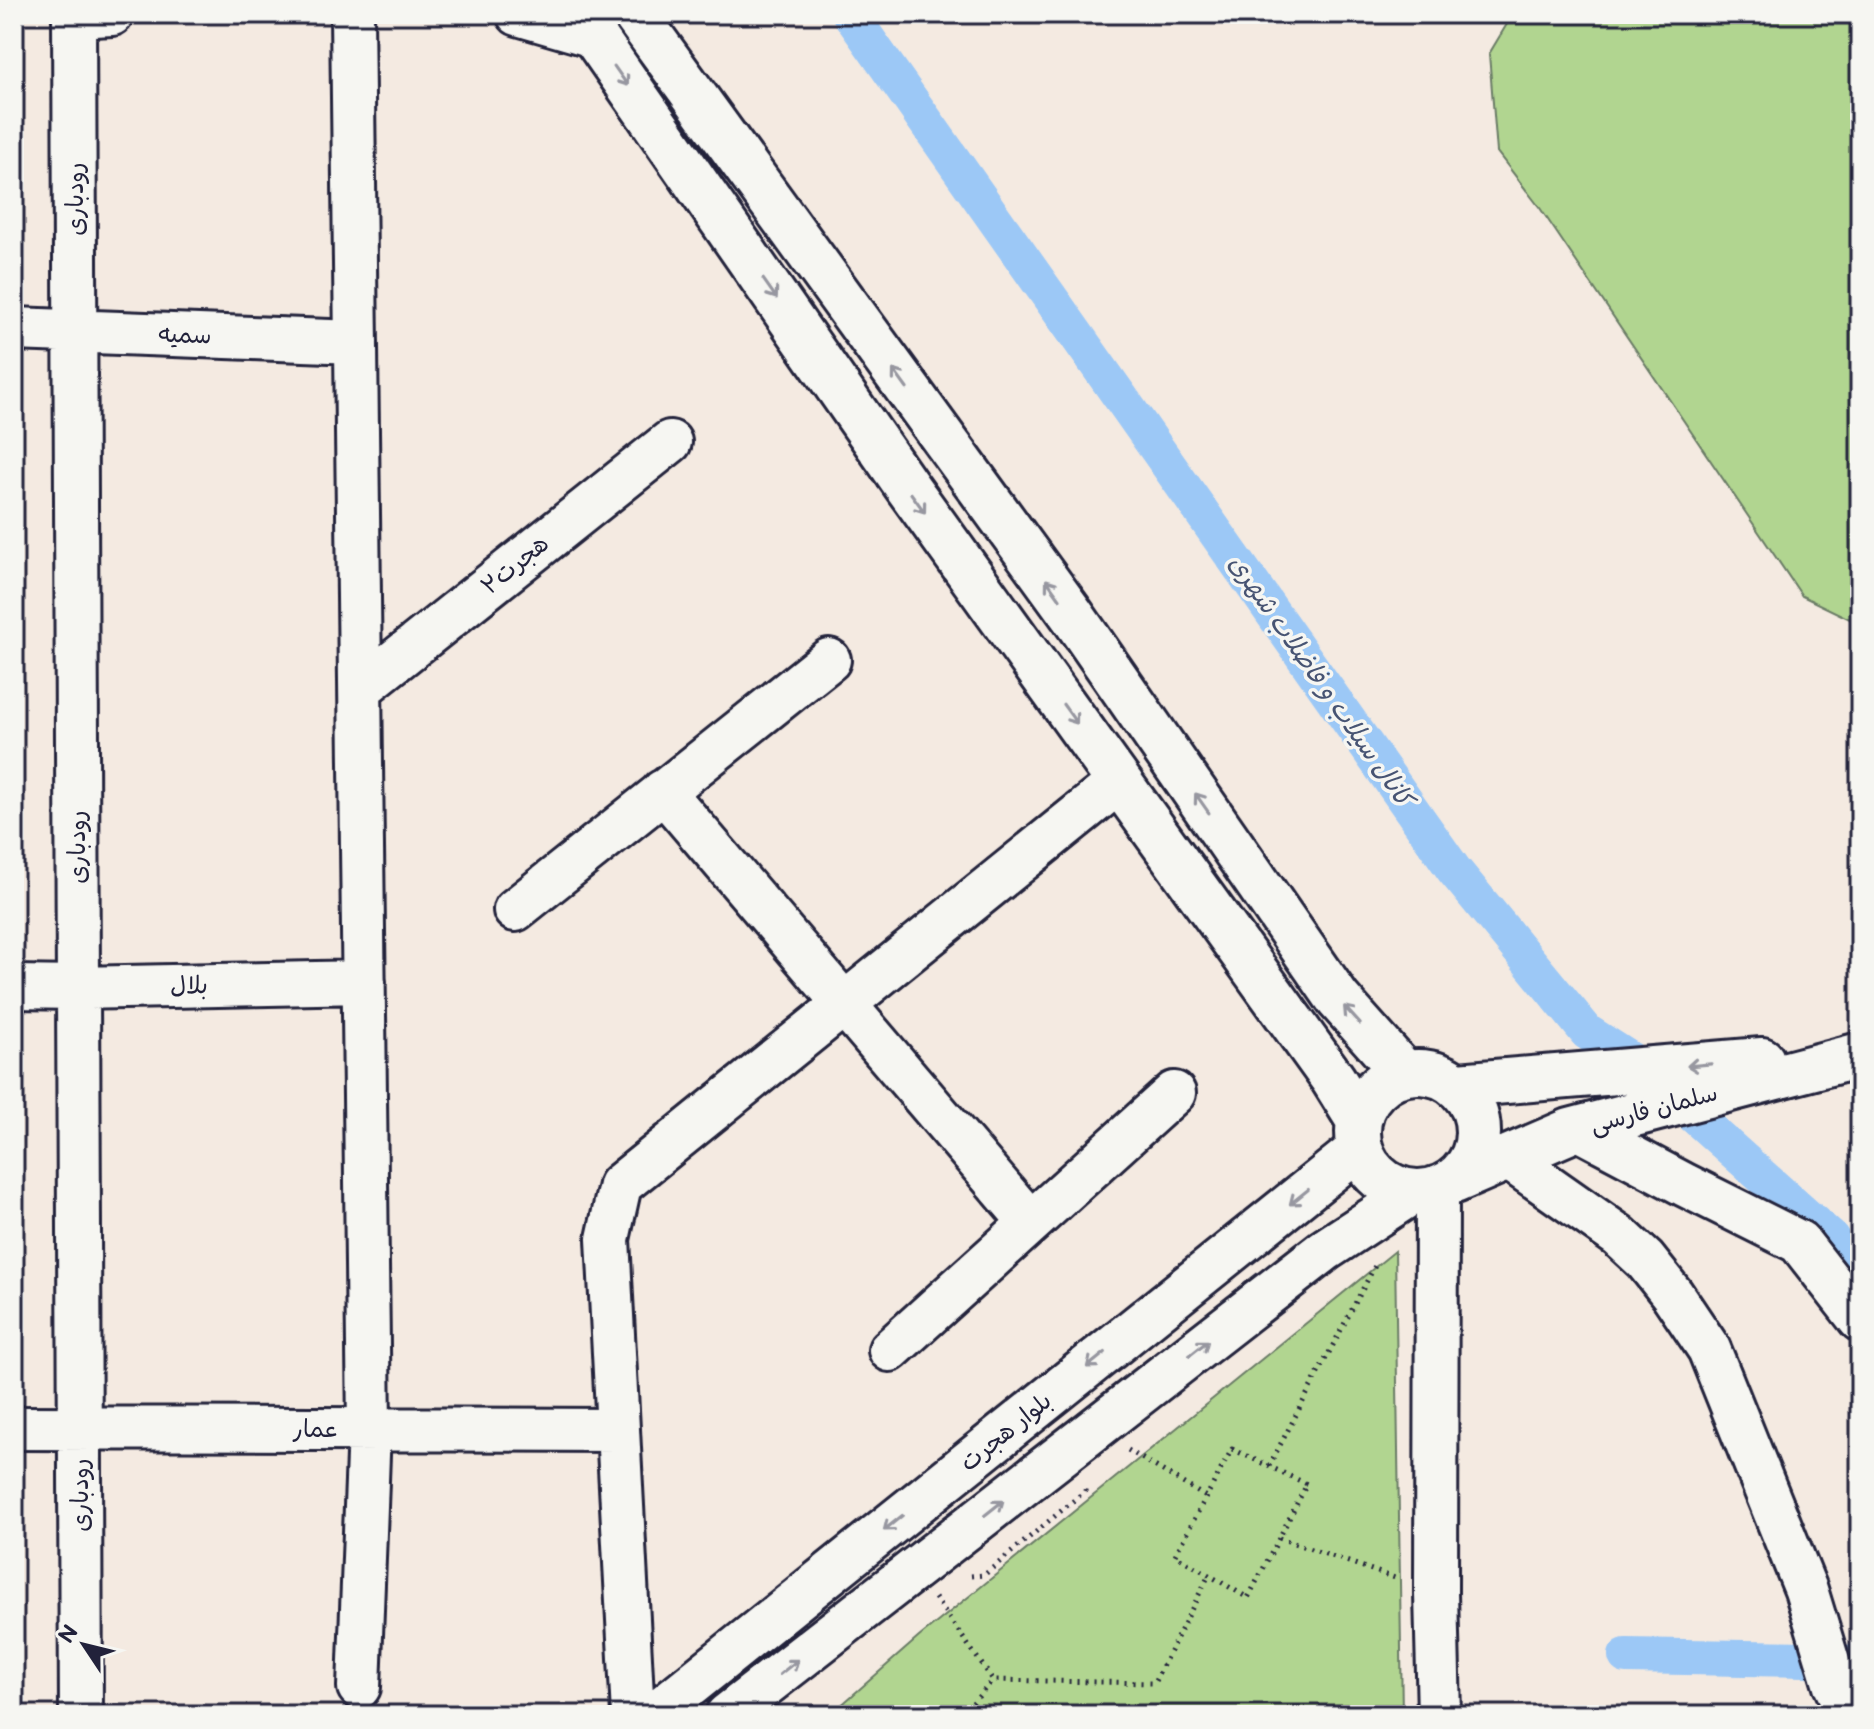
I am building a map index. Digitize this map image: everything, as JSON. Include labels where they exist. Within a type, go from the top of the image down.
[{"type":"street","name":"رودباری","points":[[81,1715],[74,16],[112,14]]},
{"type":"street","points":[[352,14],[369,1429],[359,1687]]},
{"type":"street","points":[[518,14],[584,25],[908,488],[1333,1079],[1359,1135],[1368,1166],[1381,1180],[1399,1189],[1434,1188]]},
{"type":"street","points":[[635,14],[1072,615],[1338,999],[1404,1073]]},
{"type":"street","name":"سمیه","points":[[14,329],[356,342]]},
{"type":"street","name":"هجرت۲","points":[[361,688],[670,442]]},
{"type":"street","points":[[515,910],[829,660]]},
{"type":"street","points":[[633,1715],[608,1239],[620,1185],[1119,782]]},
{"type":"street","points":[[663,791],[1030,1222]]},
{"type":"street","name":"بلال","points":[[14,987],[364,982]]},
{"type":"street","points":[[1458,1085],[1860,1054]]},
{"type":"street","name":"سلمان فارسی","points":[[1434,1188],[1570,1131],[1860,1054]]},
{"type":"street","points":[[727,1715],[921,1575],[1325,1250],[1467,1169],[1479,1134],[1477,1116],[1470,1099],[1458,1085],[1441,1075],[1423,1071],[1388,1079],[1374,1090],[1364,1104],[1359,1135]]},
{"type":"street","points":[[890,1350],[1174,1093]]},
{"type":"street","points":[[1579,1129],[1799,1242],[1860,1320]]},
{"type":"street","name":"بلوار هجرت","points":[[653,1715],[1359,1135]]},
{"type":"street","points":[[1508,1158],[1619,1236],[1645,1260],[1709,1349],[1806,1590],[1835,1685],[1849,1715]]},
{"type":"street","points":[[1434,1188],[1439,1715]]},
{"type":"street","name":"عمار","points":[[14,1428],[618,1430]]},
{"type":"path","points":[[1269,1466],[1381,1256]]},
{"type":"path","points":[[921,1575],[930,1578],[984,1575],[1085,1491],[1099,1431],[1206,1497]]},
{"type":"path","points":[[1232,1449],[1269,1466],[1307,1484],[1248,1598],[1175,1555],[1232,1449]]},
{"type":"path","points":[[1279,1538],[1436,1593]]},
{"type":"path","points":[[921,1575],[993,1680]]},
{"type":"path","points":[[962,1715],[993,1680],[1154,1683],[1209,1575]]},
{"type":"green space","points":[[1513,14],[1851,14],[1860,27],[1860,624],[1802,596],[1540,208],[1497,152],[1489,54]]},
{"type":"green space","points":[[1395,1251],[1402,1715],[830,1715],[919,1637]]},
{"type":"waterway","name":"کانال سیلاب و فاضلاب شهری","points":[[850,14],[1454,870],[1587,1032],[1634,1062],[1832,1239],[1860,1285]]},
{"type":"waterway","name":"کانال سیلاب و فاضلاب شهری","points":[[1626,1656],[1807,1659],[1860,1664]]}]
